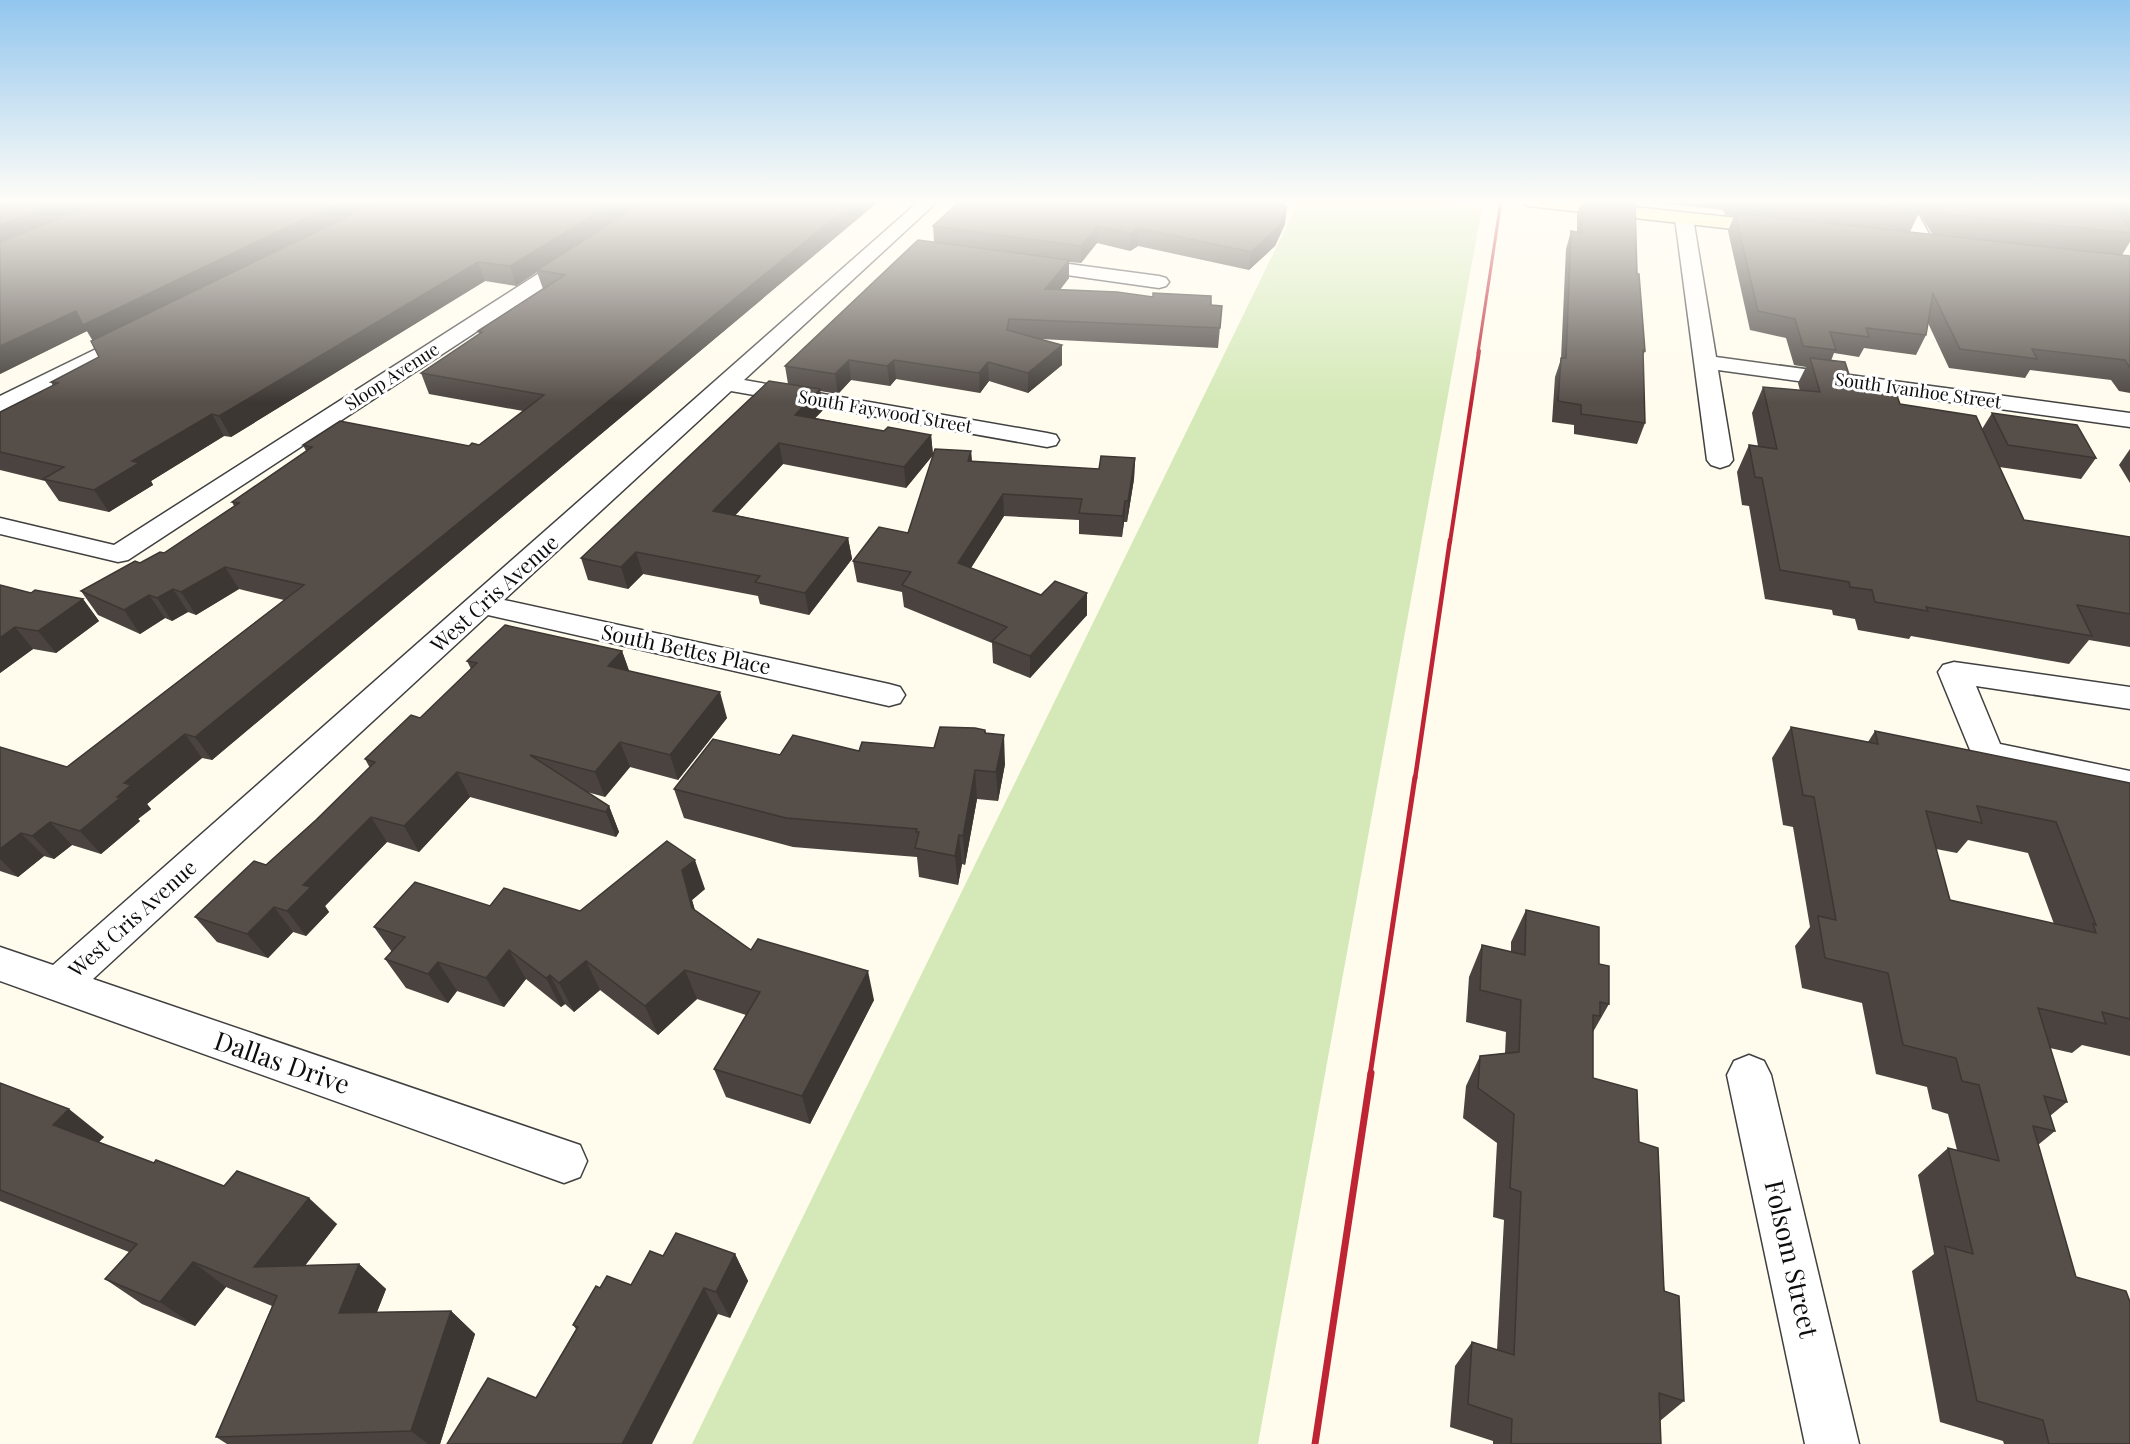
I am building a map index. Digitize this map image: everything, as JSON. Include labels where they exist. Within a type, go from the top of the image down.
[{"type":"street","name":"Sloop Avenue","points":[[0,526],[118,554],[561,268]]},
{"type":"street","name":"West Cris Avenue","points":[[59,985],[483,605],[723,384],[864,268]]},
{"type":"street","points":[[1056,268],[1159,282]]},
{"type":"street","points":[[1692,268],[1720,460]]},
{"type":"street","points":[[0,405],[159,324]]},
{"type":"street","name":"South Ivanhoe Street","points":[[1706,362],[2130,420]]},
{"type":"street","name":"South Faywood Street","points":[[723,384],[1047,440]]},
{"type":"street","name":"South Bettes Place","points":[[483,605],[889,694]]},
{"type":"street","points":[[2130,698],[1954,672],[1987,753],[2130,784]]},
{"type":"street","name":"Dallas Drive","points":[[0,964],[564,1161]]},
{"type":"street","name":"Folsom Street","points":[[1749,1075],[1832,1444]]},
{"type":"green space","points":[[1266,268],[1471,268],[1258,1444],[692,1444]]},
{"type":"building","points":[[0,268],[201,268],[83,325],[76,311],[0,346]]},
{"type":"building","points":[[241,268],[467,268],[219,416],[212,414],[132,461],[139,463],[94,490],[43,479],[64,467],[0,452],[0,412],[58,383],[51,382],[99,357],[91,341]]},
{"type":"building","points":[[772,268],[195,737],[185,734],[124,783],[131,785],[117,797],[120,798],[80,831],[50,822],[32,836],[21,833],[0,849],[0,747],[67,767],[304,585],[225,567],[181,592],[173,589],[157,598],[149,595],[124,610],[81,591],[135,561],[140,563],[160,552],[164,553],[239,503],[232,502],[312,447],[303,445],[340,421],[469,446],[472,443],[479,445],[544,395],[421,373],[482,332],[478,331],[565,275],[537,270]]},
{"type":"building","points":[[888,268],[1062,268],[1045,289],[1117,292],[1153,297],[1153,293],[1211,296],[1211,305],[1222,306],[1220,328],[1009,319],[1007,330],[1062,345],[1028,373],[988,362],[979,373],[894,360],[887,366],[849,360],[835,374],[785,366]]},
{"type":"building","points":[[1570,268],[1637,268],[1645,351],[1643,350],[1645,423],[1581,414],[1581,405],[1558,401],[1561,358],[1566,358]]},
{"type":"building","points":[[1748,268],[2130,268],[2130,368],[2125,360],[2032,349],[2037,359],[1960,349],[1933,294],[1926,335],[1866,328],[1869,337],[1830,332],[1836,350],[1803,346],[1795,319],[1758,311]]},
{"type":"building","points":[[1810,358],[1845,362],[1853,387],[1896,393],[1900,404],[1976,416],[2024,520],[2130,537],[2130,614],[2077,605],[2092,636],[1926,607],[1928,611],[1875,602],[1872,590],[1850,587],[1849,582],[1780,570],[1762,478],[1755,477],[1749,445],[1777,449],[1763,387],[1820,392]]},
{"type":"building","points":[[769,381],[820,389],[795,415],[884,431],[888,427],[931,435],[904,467],[779,443],[713,511],[848,538],[805,593],[755,582],[760,576],[636,552],[621,567],[581,558]]},
{"type":"building","points":[[1992,413],[2077,425],[2096,458],[2008,445]]},
{"type":"building","points":[[935,449],[971,451],[968,461],[1099,469],[1101,456],[1135,458],[1128,501],[1125,501],[1123,516],[1079,513],[1082,499],[1003,494],[958,563],[1041,595],[1055,581],[1087,593],[1030,656],[992,641],[1007,627],[902,585],[911,572],[853,561],[879,527],[908,533]]},
{"type":"building","points":[[0,585],[31,593],[35,590],[83,599],[38,631],[15,627],[0,638]]},
{"type":"building","points":[[505,625],[622,651],[608,666],[720,692],[670,755],[620,742],[595,772],[530,755],[609,806],[606,812],[457,772],[404,826],[371,817],[303,885],[311,887],[287,911],[274,907],[247,934],[195,917],[254,861],[266,865],[316,820],[375,762],[365,759],[411,715],[420,718],[477,663],[467,661]]},
{"type":"building","points":[[940,727],[975,728],[985,730],[985,733],[1004,735],[996,772],[975,770],[963,836],[959,835],[955,856],[915,848],[919,832],[916,832],[917,829],[786,818],[674,789],[713,739],[780,755],[793,735],[859,751],[862,742],[934,748]]},
{"type":"building","points":[[1791,727],[1878,744],[1875,731],[2130,783],[2130,1019],[2102,1012],[2106,1024],[2038,1008],[2067,1102],[2044,1096],[2055,1131],[2033,1126],[2076,1277],[2126,1291],[2130,1302],[2130,1444],[2049,1444],[2043,1420],[1977,1401],[1945,1246],[1973,1254],[1948,1148],[1999,1161],[1979,1085],[1962,1081],[1956,1058],[1903,1045],[1888,973],[1825,958],[1818,916],[1836,920],[1814,797],[1803,795]],"holes":[[[1977,806],[2056,822],[2096,925],[2093,924],[2096,933],[1950,900],[1926,811],[1982,823]]]},
{"type":"building","points":[[667,841],[695,860],[682,870],[692,908],[751,950],[758,939],[868,971],[802,1096],[714,1069],[760,992],[685,970],[645,1006],[586,961],[559,983],[550,975],[546,978],[509,950],[486,978],[438,962],[428,974],[385,959],[405,937],[374,927],[415,882],[490,906],[504,888],[580,911]]},
{"type":"building","points":[[1526,910],[1599,927],[1599,964],[1609,966],[1609,1004],[1600,1002],[1600,1016],[1593,1015],[1593,1078],[1637,1090],[1639,1142],[1658,1148],[1664,1291],[1679,1296],[1684,1401],[1659,1393],[1661,1444],[1511,1444],[1512,1419],[1468,1404],[1472,1342],[1514,1355],[1521,1192],[1510,1188],[1514,1114],[1478,1088],[1480,1056],[1519,1052],[1521,1000],[1480,990],[1482,945],[1525,955]]},
{"type":"building","points":[[0,1083],[69,1109],[53,1125],[154,1163],[156,1160],[224,1186],[237,1171],[309,1198],[254,1267],[359,1264],[339,1313],[451,1311],[411,1431],[216,1437],[277,1296],[193,1262],[160,1302],[105,1279],[137,1244],[0,1190]]},
{"type":"building","points":[[676,1233],[735,1254],[716,1292],[704,1288],[622,1444],[447,1444],[488,1378],[536,1398],[578,1327],[573,1325],[596,1286],[600,1288],[607,1276],[631,1285],[650,1251],[663,1256]]},
{"type":"railway","points":[[1478,353],[1491,268]]},
{"type":"railway","points":[[1450,542],[1479,351]]},
{"type":"railway","points":[[1415,779],[1450,540]]},
{"type":"railway","points":[[1370,1075],[1415,777]]},
{"type":"railway","points":[[1315,1444],[1371,1073]]}]
